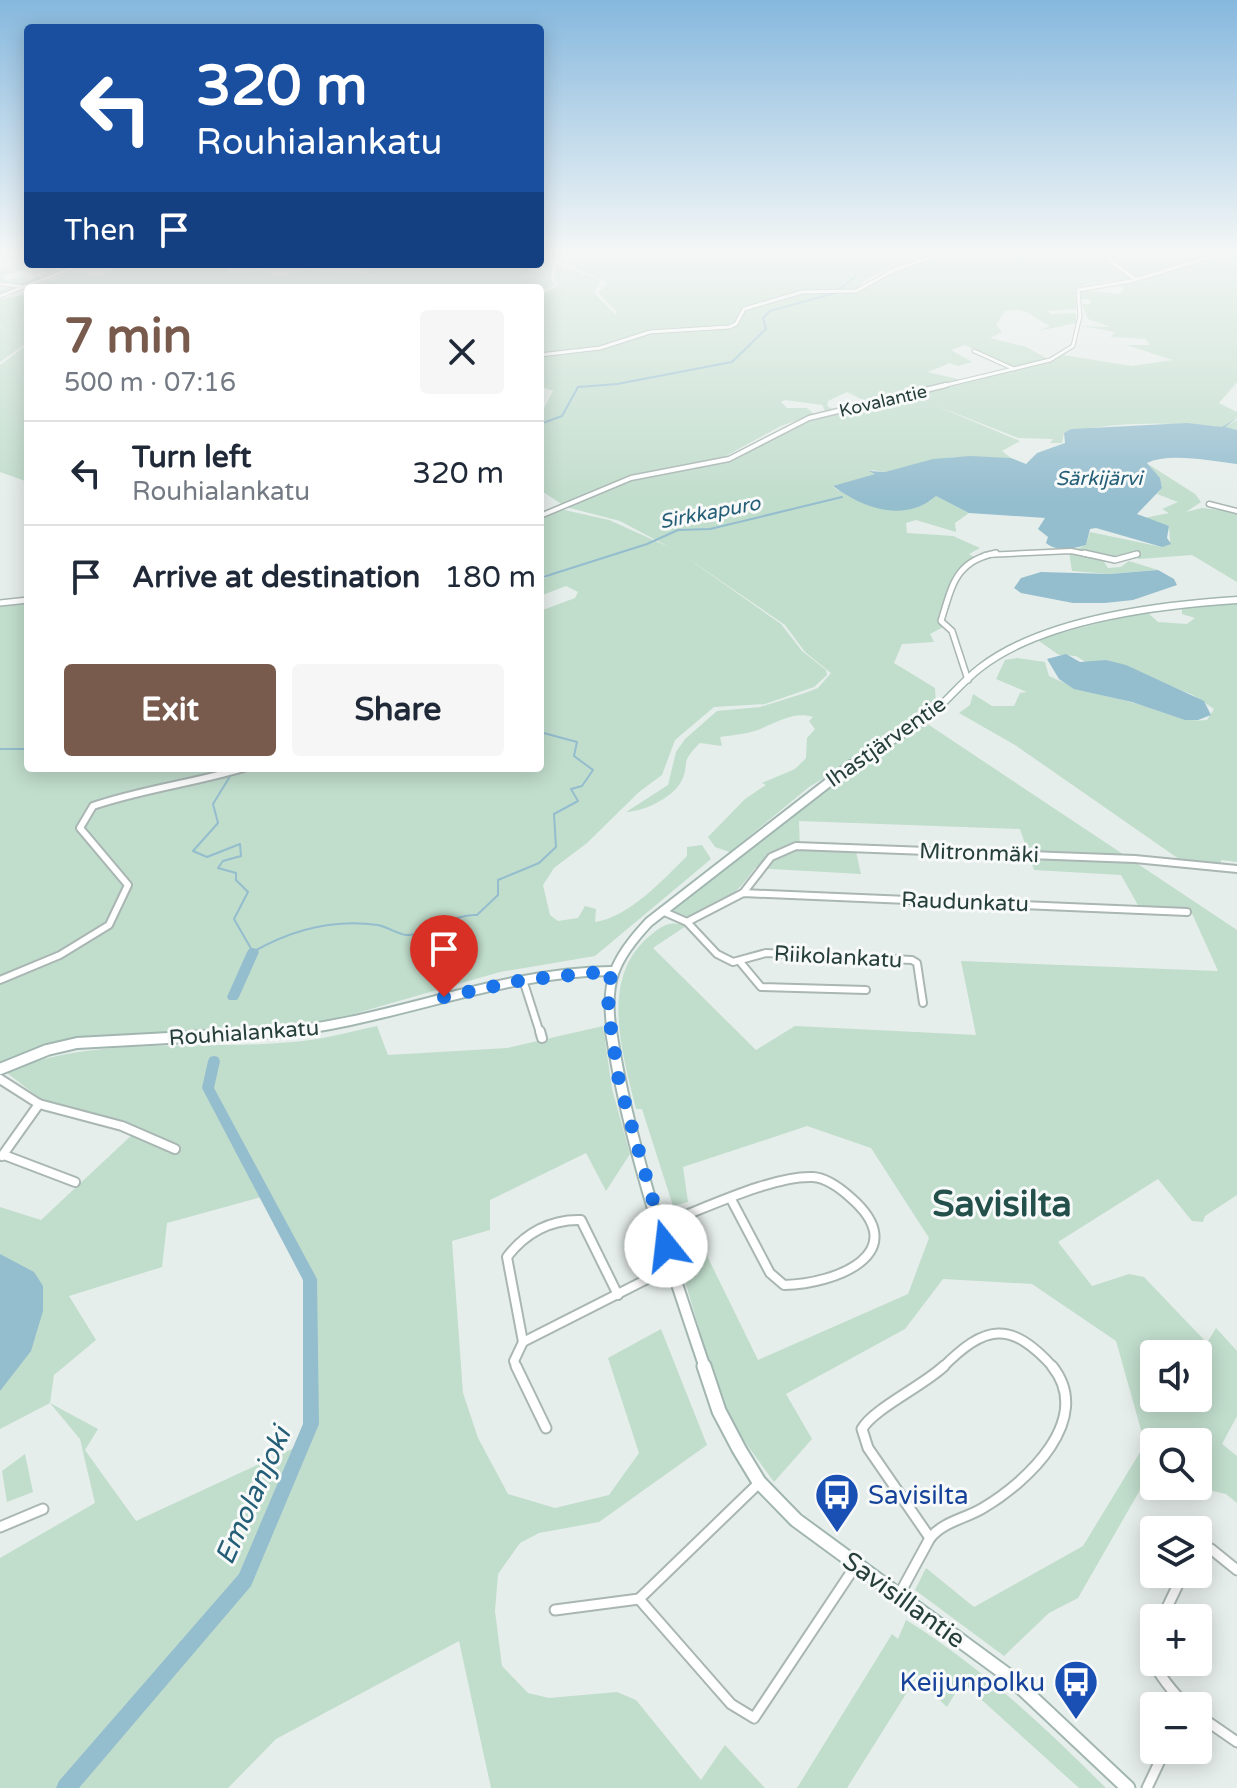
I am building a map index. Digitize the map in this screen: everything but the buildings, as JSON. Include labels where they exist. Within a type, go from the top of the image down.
[{"type":"street","points":[[544,355],[600,348],[639,335]]},
{"type":"street","name":"Kovalantie","points":[[544,514],[631,478],[729,459],[809,418],[1047,361],[1071,349],[1075,335]]},
{"type":"street","points":[[974,351],[1014,369]]},
{"type":"street","points":[[1209,504],[1237,511]]},
{"type":"street","points":[[968,680],[952,631],[941,621],[954,578],[971,563],[1010,550],[1047,554],[1077,551],[1109,561],[1128,559],[1137,554]]},
{"type":"street","points":[[0,603],[24,600]]},
{"type":"street","name":"Ihastjärventie","points":[[662,911],[832,777],[923,721],[981,667],[1042,635],[1121,614],[1237,600]]},
{"type":"street","points":[[0,980],[60,955],[109,925],[128,885],[116,865],[92,845],[80,828],[93,806],[132,793],[234,772]]},
{"type":"street","name":"Mitronmäki","points":[[743,893],[771,855],[780,848],[796,846],[1135,859],[1237,869]]},
{"type":"street","points":[[611,971],[631,938],[662,911],[687,922],[743,893]]},
{"type":"street","name":"Raudunkatu","points":[[743,893],[1187,912]]},
{"type":"street","name":"Riikolankatu","points":[[687,922],[717,954],[741,963],[766,953],[912,960],[917,963],[923,1003]]},
{"type":"street","points":[[741,963],[761,987],[866,990]]},
{"type":"street","name":"Rouhialankatu","points":[[0,1069],[47,1050],[77,1043],[248,1036],[328,1027],[523,980],[611,971]]},
{"type":"street","name":"Savisillantie","points":[[611,971],[608,1009],[619,1082],[671,1267],[719,1411],[759,1482],[796,1520],[1010,1677],[1128,1788]]},
{"type":"street","points":[[523,980],[542,1038]]},
{"type":"street","points":[[0,1079],[39,1104],[122,1126],[175,1149]]},
{"type":"street","points":[[39,1104],[2,1156],[75,1182]]},
{"type":"street","points":[[660,1225],[800,1178],[834,1181],[849,1194],[874,1226],[876,1242],[866,1257],[850,1269],[798,1285],[784,1285],[770,1273],[732,1201]]},
{"type":"street","points":[[546,1428],[514,1361],[523,1342],[507,1257],[516,1242],[566,1218],[581,1220],[618,1295]]},
{"type":"street","points":[[523,1342],[671,1267]]},
{"type":"street","points":[[899,1595],[936,1531],[981,1509],[1031,1473],[1066,1412],[1066,1392],[1059,1373],[1031,1346],[1005,1333],[986,1332],[966,1342],[925,1383],[867,1420],[862,1429],[868,1448],[931,1539]]},
{"type":"street","points":[[555,1610],[639,1599],[759,1482]]},
{"type":"street","points":[[0,1527],[43,1509]]},
{"type":"street","points":[[1212,1550],[1237,1570]]},
{"type":"street","points":[[639,1599],[731,1704],[754,1718],[856,1565]]},
{"type":"street","points":[[1161,1676],[1174,1692]]},
{"type":"street","points":[[1212,1725],[1237,1742]]},
{"type":"street","points":[[1147,1788],[1158,1764]]},
{"type":"green space","points":[[0,335],[24,335],[24,345],[0,362]]},
{"type":"green space","points":[[544,335],[638,335],[603,346],[544,353]]},
{"type":"green space","points":[[644,335],[995,335],[990,338],[1026,347],[1048,359],[1014,368],[965,345],[951,350],[972,362],[958,366],[950,363],[928,372],[962,380],[871,404],[847,392],[828,401],[827,406],[836,411],[826,413],[822,405],[785,400],[781,402],[787,408],[807,408],[814,414],[781,426],[720,459],[699,466],[635,474],[563,505],[544,493],[544,408],[553,391],[544,388],[544,356],[605,348]]},
{"type":"green space","points":[[1237,335],[1237,382],[1219,403],[1237,412],[1237,418],[1226,426],[1237,420],[1237,430],[1195,425],[1129,424],[1064,433],[1062,443],[1050,443],[1053,439],[1018,438],[932,404],[1020,441],[1002,451],[1011,458],[953,457],[885,472],[871,470],[875,474],[833,487],[839,491],[929,502],[936,496],[969,513],[955,523],[956,532],[916,520],[906,523],[907,533],[953,536],[980,548],[969,554],[976,558],[959,572],[950,585],[939,621],[945,626],[930,634],[934,642],[902,644],[894,663],[935,688],[936,704],[927,716],[809,787],[730,852],[715,847],[708,837],[745,799],[766,785],[762,783],[795,769],[806,758],[807,738],[815,729],[809,721],[813,717],[792,717],[754,731],[720,737],[722,746],[700,743],[689,755],[677,788],[648,807],[626,812],[668,785],[676,752],[685,739],[717,711],[760,707],[805,693],[818,688],[831,673],[805,652],[785,625],[680,553],[781,624],[802,651],[826,670],[827,675],[814,687],[765,704],[714,707],[675,740],[662,775],[639,792],[587,843],[554,868],[543,885],[550,915],[558,921],[578,918],[585,906],[596,909],[595,922],[620,913],[645,896],[687,856],[687,847],[702,845],[711,859],[595,956],[500,972],[322,1023],[78,1037],[0,1064],[0,606],[24,603],[24,772],[544,772],[544,610],[575,598],[578,592],[566,586],[544,594],[544,578],[548,577],[544,574],[544,517],[560,509],[609,520],[669,547],[620,521],[566,507],[626,482],[734,459],[783,431],[820,417],[888,402],[916,404],[894,401],[1063,355],[1132,366],[1173,360],[1126,345],[1150,345],[1146,339],[1110,337]]},
{"type":"green space","points":[[24,347],[24,481],[0,472],[0,365]]},
{"type":"green space","points":[[1148,464],[1195,494],[1201,502],[1186,512],[1202,508],[1237,512],[1237,582],[1192,555],[1139,559],[1136,557],[1141,552],[1126,559],[1104,562],[1108,568],[1121,567],[1129,561],[1158,570],[1110,574],[1072,571],[1069,552],[1086,545],[1090,532],[1162,547],[1170,541],[1169,526],[1144,518],[1169,513],[1162,509],[1178,502],[1157,494],[1162,488],[1160,479]]},
{"type":"green space","points":[[1237,603],[1237,862],[1221,860],[1221,864],[1179,859],[1015,745],[959,713],[970,705],[973,694],[992,706],[1014,706],[1020,693],[1027,692],[996,679],[1005,660],[1017,658],[1045,662],[1049,676],[1080,689],[1179,718],[1207,720],[1214,709],[1193,695],[1106,660],[1087,663],[1076,656],[1059,655],[1039,641],[1134,614],[1148,613],[1158,622],[1187,624],[1195,618],[1182,614],[1182,608]]},
{"type":"green space","points":[[923,721],[1237,930],[1237,1195],[1205,1216],[1203,1222],[1192,1221],[1158,1179],[1058,1242],[1092,1286],[1129,1274],[1144,1277],[1204,1340],[1140,1340],[1140,1412],[1212,1412],[1212,1340],[1209,1340],[1216,1328],[1237,1351],[1237,1416],[1222,1444],[1237,1456],[1237,1503],[1226,1494],[1212,1491],[1212,1428],[1140,1428],[1116,1341],[1032,1284],[943,1279],[905,1329],[786,1394],[812,1439],[774,1482],[734,1427],[715,1382],[671,1234],[691,1223],[758,1360],[908,1294],[929,1238],[871,1148],[807,1126],[683,1167],[688,1202],[673,1206],[642,1109],[636,1109],[618,1016],[625,971],[635,951],[656,931],[676,924],[686,926],[653,948],[756,1050],[795,1026],[976,1035],[961,961],[1218,971],[1190,909],[1139,907],[1121,875],[1034,870],[1020,829],[799,821],[800,849],[856,852],[861,874],[755,868],[726,900],[697,918],[687,922],[662,911],[832,777]]},
{"type":"green space","points":[[377,1026],[388,1055],[507,1048],[603,1026],[612,1089],[630,1154],[606,1191],[586,1153],[490,1200],[490,1230],[452,1241],[463,1393],[478,1438],[508,1494],[555,1508],[609,1495],[639,1453],[608,1358],[661,1329],[707,1445],[599,1522],[539,1533],[520,1543],[498,1574],[495,1611],[502,1666],[528,1693],[549,1698],[617,1692],[636,1700],[701,1780],[725,1745],[765,1788],[491,1788],[459,1641],[276,1739],[228,1788],[0,1788],[0,1558],[95,1503],[80,1439],[50,1403],[0,1429],[0,1207],[41,1220],[135,1132],[38,1097],[6,1072],[40,1060],[111,1048],[292,1042]],"holes":[[[265,1196],[310,1280],[311,1424],[292,1449],[136,1521],[85,1450],[98,1429],[50,1403],[54,1375],[96,1340],[69,1296],[162,1267],[167,1223]]]},
{"type":"green space","points":[[1140,1452],[1140,1490],[1078,1598],[1049,1613],[1004,1656],[915,1590],[926,1568],[974,1607],[1083,1546]]},
{"type":"green space","points":[[25,1454],[33,1492],[7,1502],[2,1471]]},
{"type":"green space","points":[[906,1620],[986,1677],[1106,1788],[1079,1788],[962,1682],[947,1707],[916,1678],[847,1788],[797,1788],[892,1634],[898,1639]]},
{"type":"water","name":"Särkijärvi","points":[[1237,418],[1225,427],[1237,430],[1237,464],[1178,458],[1147,463],[1160,478],[1162,488],[1137,514],[1169,526],[1167,538],[1171,544],[1162,547],[1096,528],[1090,529],[1086,545],[1060,549],[1046,543],[1048,537],[1038,529],[1045,518],[969,513],[936,496],[910,509],[883,509],[869,506],[833,486],[875,474],[869,471],[885,472],[933,459],[970,456],[1011,458],[1026,464],[1037,453],[1065,443],[1064,433],[1071,429],[1187,423],[1222,427]]},
{"type":"water","points":[[1158,570],[1174,579],[1177,585],[1133,600],[1073,603],[1021,593],[1014,588],[1021,578],[1041,572],[1110,574]]},
{"type":"water","points":[[1066,654],[1080,662],[1106,660],[1126,665],[1204,701],[1211,715],[1198,720],[1185,720],[1132,702],[1074,689],[1059,679],[1047,659]]},
{"type":"water","points":[[0,1254],[34,1272],[43,1286],[43,1311],[31,1351],[0,1391]]},
{"type":"waterway","points":[[544,423],[562,416],[578,387],[617,384],[732,362],[759,335]]},
{"type":"waterway","name":"Sirkkapuro","points":[[544,577],[647,544],[678,530],[710,529],[842,497]]},
{"type":"waterway","name":"Sirkkapuro","points":[[232,773],[213,804],[218,823],[193,851],[207,857],[240,844],[241,856],[223,861],[218,868],[236,873],[236,880],[248,892],[234,919],[253,952],[298,932],[329,925],[378,925],[404,935],[416,934],[459,917],[477,915],[498,895],[498,880],[539,863],[556,847],[554,814],[578,801],[571,789],[582,786],[593,770],[574,756],[577,742],[544,733]]},
{"type":"waterway","points":[[0,749],[24,749]]},
{"type":"waterway","points":[[233,997],[253,952]]},
{"type":"waterway","name":"Emolanjoki","points":[[66,1788],[245,1580],[311,1424],[310,1279],[208,1088],[214,1061]]},
{"type":"place","name":"Savisilta","points":[[837,1534]]},
{"type":"place","name":"Keijunpolku","points":[[1076,1721]]},
{"type":"district","name":"Savisilta","points":[[1002,1204]]},
{"type":"route","points":[[444,997],[523,980],[585,971],[611,971],[608,1009],[619,1082],[666,1246]]}]
